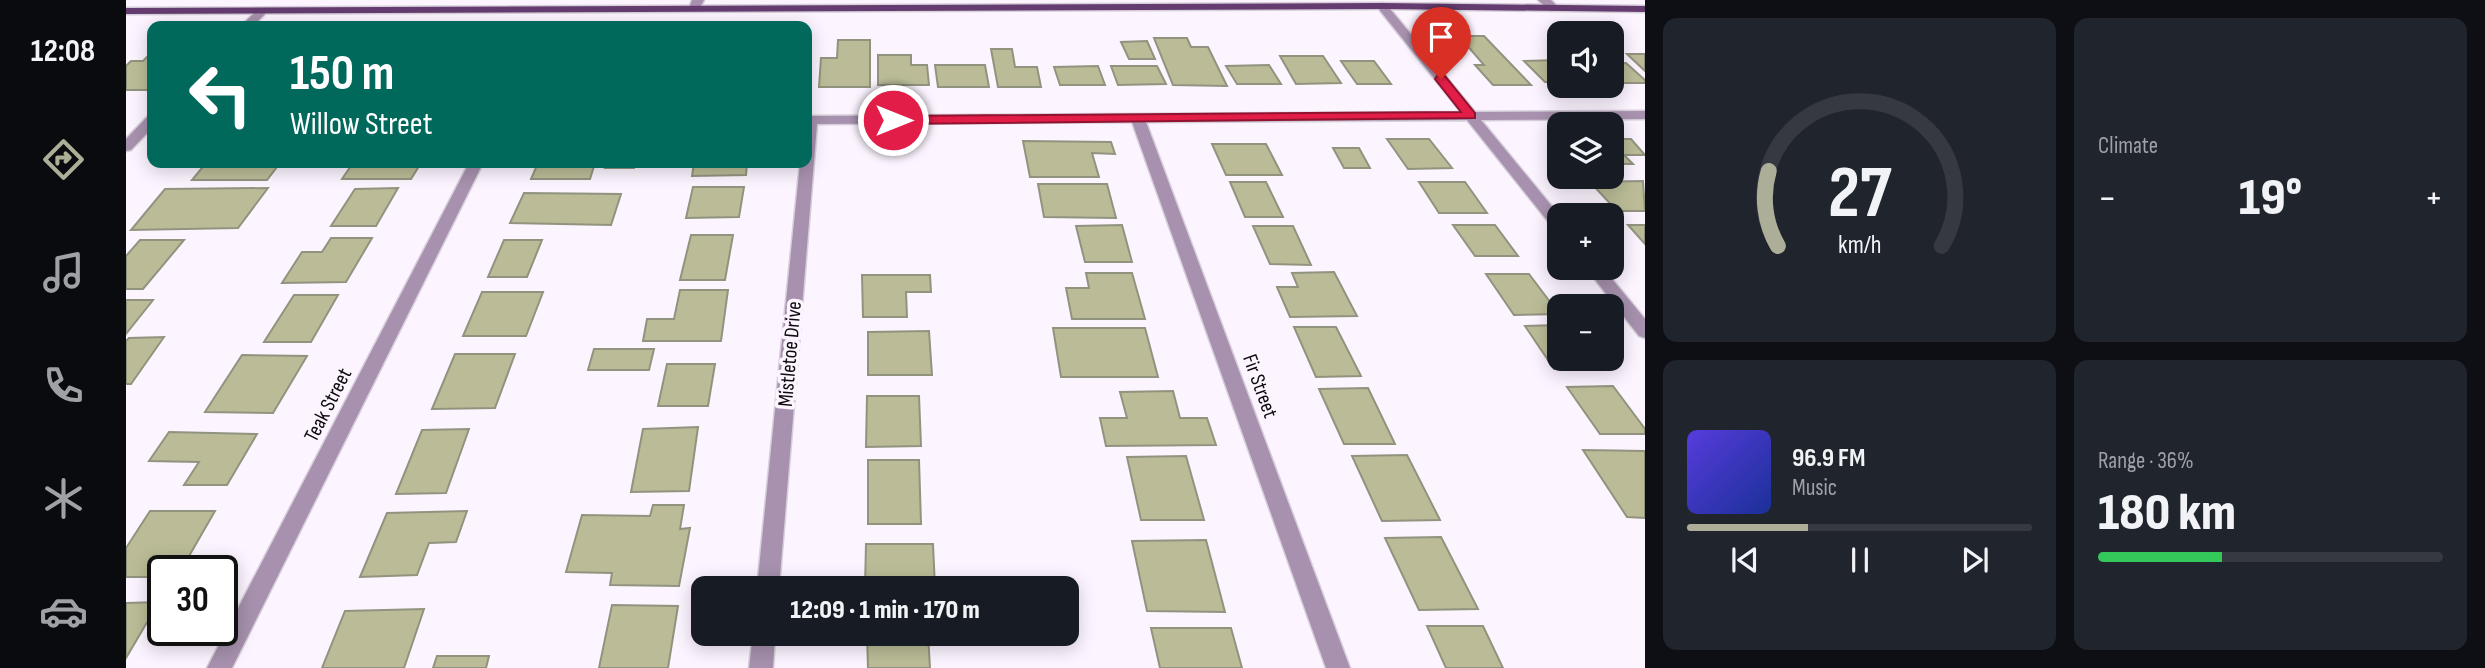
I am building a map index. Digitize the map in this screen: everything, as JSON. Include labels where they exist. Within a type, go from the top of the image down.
[{"type":"main road","points":[[126,10],[696,4],[1645,9]]},
{"type":"street","points":[[1544,0],[1554,9]]},
{"type":"street","points":[[1382,6],[1547,210]]},
{"type":"street","points":[[252,21],[263,10]]},
{"type":"street","points":[[812,120],[1645,115]]},
{"type":"street","name":"Fir Street","points":[[1138,119],[1338,668]]},
{"type":"street","points":[[126,125],[147,123]]},
{"type":"street","points":[[126,147],[147,127]]},
{"type":"street","name":"Teak Street","points":[[219,668],[474,168]]},
{"type":"street","name":"Mistletoe Drive","points":[[769,576],[805,168]]},
{"type":"street","points":[[1604,280],[1645,331]]},
{"type":"street","points":[[761,668],[763,646]]},
{"type":"building","points":[[1459,36],[1484,36],[1531,85],[1493,85],[1475,65],[1484,65]]},
{"type":"building","points":[[1154,38],[1187,38],[1191,47],[1208,47],[1227,86],[1173,85]]},
{"type":"building","points":[[838,40],[870,40],[870,87],[819,87],[821,58],[837,58]]},
{"type":"building","points":[[1147,41],[1155,59],[1129,59],[1121,42]]},
{"type":"building","points":[[991,49],[1012,49],[1015,67],[1037,67],[1041,87],[998,87]]},
{"type":"building","points":[[1627,54],[1645,54],[1645,71]]},
{"type":"building","points":[[878,55],[911,55],[911,65],[927,65],[929,85],[878,85]]},
{"type":"building","points":[[1280,56],[1323,56],[1341,83],[1296,84]]},
{"type":"building","points":[[147,57],[147,90],[126,90],[126,66],[131,61],[143,61]]},
{"type":"building","points":[[1547,60],[1547,82],[1545,82],[1524,61]]},
{"type":"building","points":[[1341,61],[1374,61],[1391,84],[1357,84]]},
{"type":"building","points":[[1624,63],[1645,80],[1645,83],[1624,83]]},
{"type":"building","points":[[935,65],[985,65],[989,87],[938,87]]},
{"type":"building","points":[[1269,65],[1281,84],[1237,84],[1226,66]]},
{"type":"building","points":[[1098,66],[1105,85],[1060,85],[1054,67]]},
{"type":"building","points":[[1111,66],[1157,66],[1166,84],[1118,85]]},
{"type":"building","points":[[1387,139],[1429,139],[1452,168],[1408,169]]},
{"type":"building","points":[[1624,139],[1631,139],[1645,155],[1624,155]]},
{"type":"building","points":[[1023,141],[1111,142],[1115,154],[1092,153],[1099,177],[1030,177]]},
{"type":"building","points":[[1212,144],[1266,144],[1282,175],[1226,175]]},
{"type":"building","points":[[1333,148],[1359,148],[1370,168],[1344,168]]},
{"type":"building","points":[[1624,155],[1633,164],[1624,164]]},
{"type":"building","points":[[202,168],[276,168],[267,180],[192,180]]},
{"type":"building","points":[[350,168],[418,168],[411,179],[342,179]]},
{"type":"building","points":[[536,168],[593,168],[590,179],[531,179]]},
{"type":"building","points":[[693,168],[747,168],[746,175],[692,176]]},
{"type":"building","points":[[1624,181],[1643,181],[1645,211],[1624,211],[1624,203],[1610,203],[1597,189],[1624,189]]},
{"type":"building","points":[[1230,182],[1266,182],[1283,217],[1245,217]]},
{"type":"building","points":[[1419,182],[1465,182],[1487,213],[1439,213]]},
{"type":"building","points":[[1038,184],[1107,184],[1116,218],[1044,217]]},
{"type":"building","points":[[693,187],[744,187],[739,217],[686,218]]},
{"type":"building","points":[[268,188],[238,228],[131,230],[165,189]]},
{"type":"building","points":[[398,188],[376,226],[331,226],[355,189]]},
{"type":"building","points":[[524,193],[621,194],[611,225],[510,223]]},
{"type":"building","points":[[1122,225],[1132,262],[1085,262],[1076,226]]},
{"type":"building","points":[[1453,225],[1495,225],[1518,256],[1475,256]]},
{"type":"building","points":[[1628,225],[1645,225],[1645,244]]},
{"type":"building","points":[[1253,226],[1293,226],[1311,265],[1270,264]]},
{"type":"building","points":[[691,235],[733,235],[725,280],[680,280]]},
{"type":"building","points":[[331,238],[372,238],[346,282],[282,283],[302,252],[322,252]]},
{"type":"building","points":[[140,240],[184,240],[143,289],[126,289],[126,256]]},
{"type":"building","points":[[504,240],[542,240],[527,277],[488,277]]},
{"type":"building","points":[[1334,272],[1357,316],[1290,317],[1277,287],[1298,287],[1292,273]]},
{"type":"building","points":[[1086,273],[1132,273],[1145,319],[1072,319],[1066,288],[1089,288]]},
{"type":"building","points":[[1486,274],[1529,274],[1547,298],[1547,314],[1514,315]]},
{"type":"building","points":[[862,275],[930,275],[931,292],[906,292],[907,317],[863,317]]},
{"type":"building","points":[[680,290],[728,290],[721,341],[643,341],[647,319],[674,319]]},
{"type":"building","points":[[482,292],[543,292],[526,336],[463,336]]},
{"type":"building","points":[[294,295],[338,295],[311,342],[264,342]]},
{"type":"building","points":[[126,300],[153,300],[126,334]]},
{"type":"building","points":[[1547,325],[1547,359],[1525,326]]},
{"type":"building","points":[[1294,327],[1336,327],[1361,376],[1316,377]]},
{"type":"building","points":[[1053,328],[1145,328],[1158,377],[1061,377]]},
{"type":"building","points":[[929,331],[932,375],[868,375],[868,332]]},
{"type":"building","points":[[164,337],[131,384],[126,384],[126,341],[129,338]]},
{"type":"building","points":[[594,349],[654,349],[649,370],[588,370]]},
{"type":"building","points":[[455,354],[515,354],[495,408],[432,409]]},
{"type":"building","points":[[242,355],[307,356],[273,413],[205,412]]},
{"type":"building","points":[[667,364],[715,364],[708,406],[658,406]]},
{"type":"building","points":[[1613,386],[1645,429],[1645,434],[1600,434],[1567,387]]},
{"type":"building","points":[[1368,388],[1395,444],[1344,444],[1319,389]]},
{"type":"building","points":[[1173,391],[1180,418],[1207,418],[1216,445],[1106,446],[1100,418],[1127,418],[1120,392]]},
{"type":"building","points":[[867,396],[919,396],[921,446],[866,447]]},
{"type":"building","points":[[698,427],[689,491],[631,492],[643,429]]},
{"type":"building","points":[[469,429],[446,493],[396,494],[422,430]]},
{"type":"building","points":[[169,432],[257,434],[227,485],[184,485],[199,462],[149,461]]},
{"type":"building","points":[[1583,450],[1645,451],[1645,518],[1627,517]]},
{"type":"building","points":[[1407,455],[1440,520],[1382,521],[1352,456]]},
{"type":"building","points":[[1186,456],[1204,520],[1141,520],[1127,457]]},
{"type":"building","points":[[868,460],[919,460],[921,524],[868,524]]},
{"type":"building","points":[[653,505],[684,505],[680,529],[690,528],[679,586],[610,585],[612,573],[566,572],[582,515],[650,516]]},
{"type":"building","points":[[150,511],[215,511],[190,555],[147,555],[147,577],[126,577],[126,548]]},
{"type":"building","points":[[467,511],[456,542],[429,543],[417,575],[360,577],[387,513]]},
{"type":"building","points":[[1441,537],[1478,609],[1419,610],[1385,538]]},
{"type":"building","points":[[1206,540],[1225,612],[1147,611],[1132,541]]},
{"type":"building","points":[[866,544],[933,544],[934,576],[865,576]]},
{"type":"building","points":[[147,602],[147,622],[126,658],[126,603]]},
{"type":"building","points":[[612,605],[678,606],[668,668],[599,668]]},
{"type":"building","points":[[424,609],[404,668],[322,668],[345,611]]},
{"type":"building","points":[[1427,626],[1483,626],[1503,668],[1446,668]]},
{"type":"building","points":[[1151,628],[1231,628],[1242,668],[1160,668]]},
{"type":"building","points":[[867,646],[929,646],[930,668],[868,668]]},
{"type":"building","points":[[437,656],[489,656],[486,668],[433,668]]},
{"type":"route","points":[[893,120],[1471,115],[1441,79]]}]
